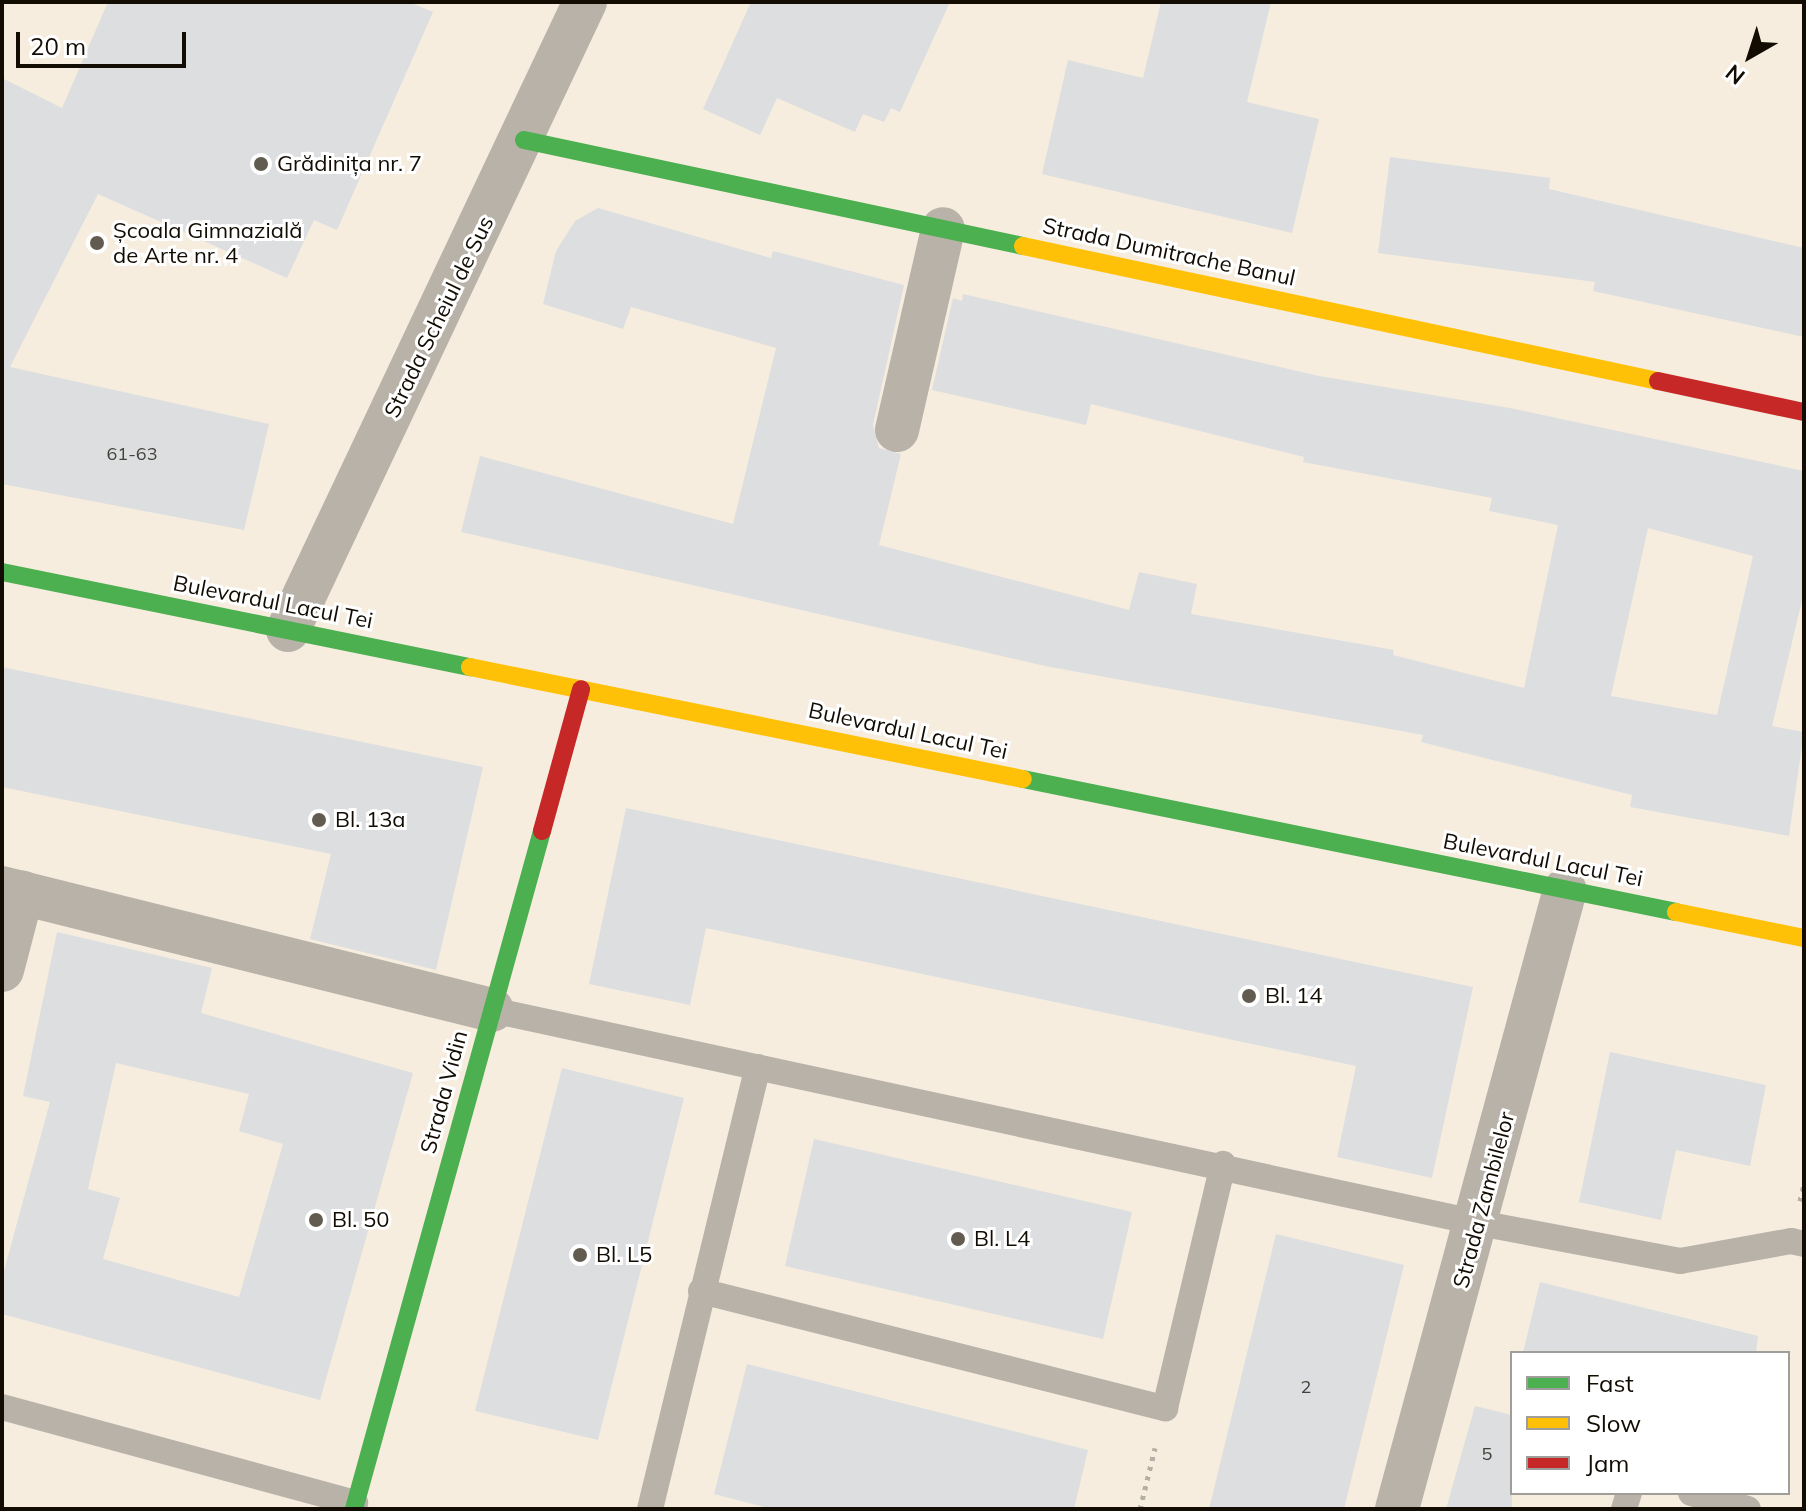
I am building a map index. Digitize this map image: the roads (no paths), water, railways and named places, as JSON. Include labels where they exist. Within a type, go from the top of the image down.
[{"type":"street","name":"Strada Scheiul de Sus","points":[[288,630],[524,140],[585,2]]},
{"type":"street","name":"Strada Dumitrache Banul","points":[[524,140],[1804,412]]},
{"type":"street","points":[[897,430],[943,229]]},
{"type":"street","name":"Bulevardul Lacul Tei","points":[[2,572],[1804,938]]},
{"type":"street","name":"Strada Vidin","points":[[362,1507],[492,1010],[581,689]]},
{"type":"street","points":[[2,970],[12,890],[492,1010]]},
{"type":"street","name":"Strada Zambilelor","points":[[1397,1509],[1479,1223],[1565,890]]},
{"type":"lane","points":[[492,1010],[1223,1164],[1479,1223],[1680,1261],[1791,1241],[1804,1244]]},
{"type":"lane","points":[[650,1509],[758,1067]]},
{"type":"lane","points":[[701,1291],[1165,1408],[1223,1164]]},
{"type":"lane","points":[[2,1407],[362,1507]]},
{"type":"lane","points":[[1698,1495],[1748,1509]]},
{"type":"place","name":"Grădinița nr. 7","points":[[261,164]]},
{"type":"place","name":"Școala Gimnazială de Arte nr. 4","points":[[97,243]]},
{"type":"place","name":"Bl. 13a","points":[[319,820]]},
{"type":"place","name":"Bl. 14","points":[[1249,996]]},
{"type":"place","name":"Bl. 50","points":[[316,1220]]},
{"type":"place","name":"Bl. L4","points":[[958,1239]]},
{"type":"place","name":"Bl. L5","points":[[580,1255]]}]
